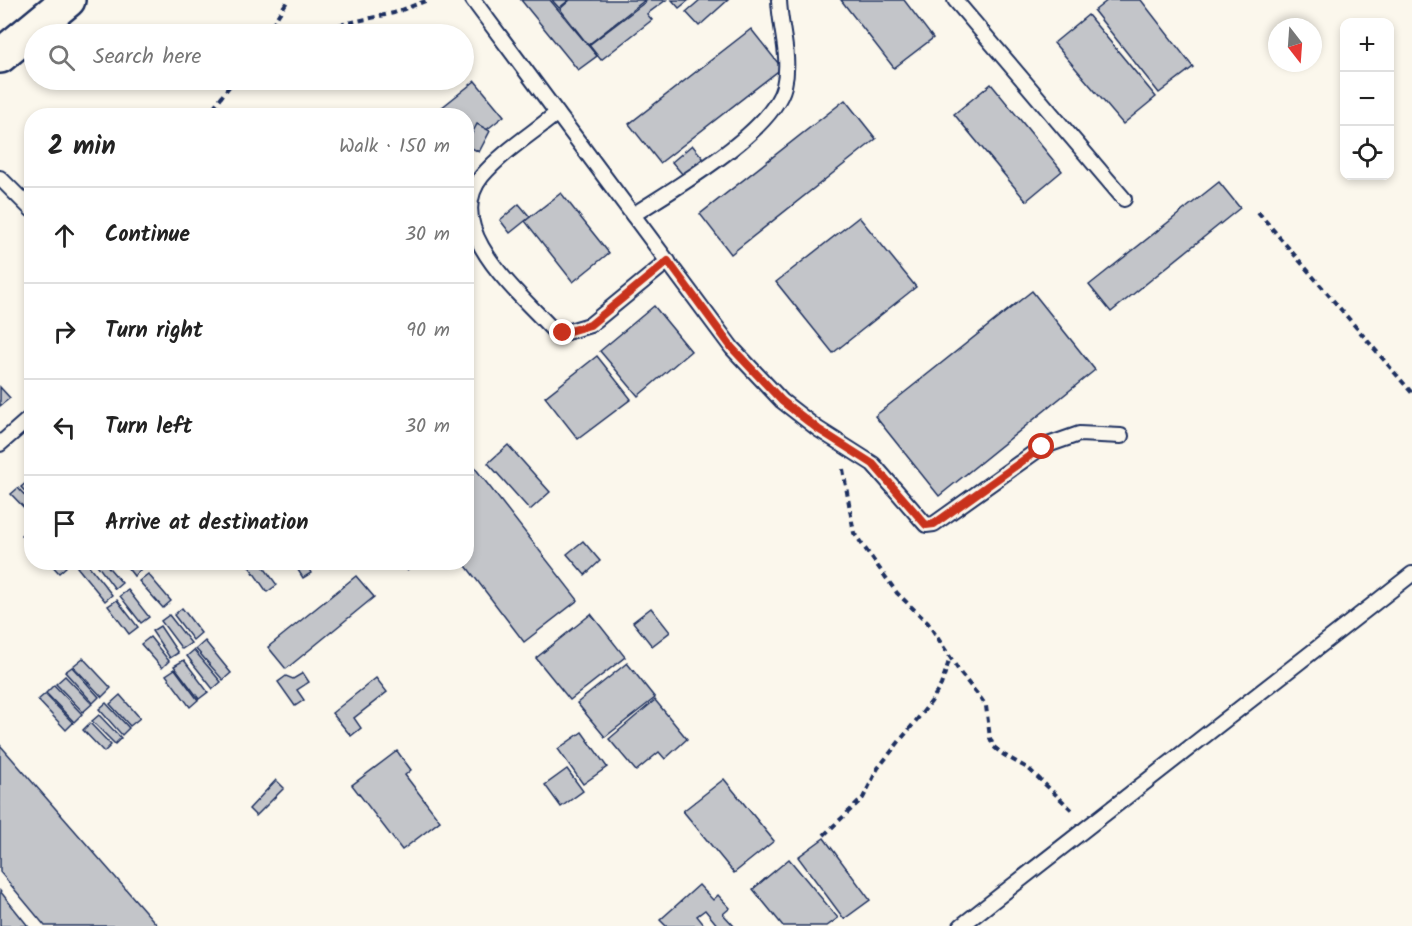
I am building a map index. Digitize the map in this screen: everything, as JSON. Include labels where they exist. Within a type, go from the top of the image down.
[{"type":"highway","points":[[39,24],[68,0]]},
{"type":"highway","points":[[0,56],[24,36]]},
{"type":"lane","points":[[472,0],[732,348],[782,401],[818,429],[833,436],[873,464],[918,518],[930,525],[1042,447],[1078,434],[1121,436]]},
{"type":"lane","points":[[633,214],[726,155],[765,118],[784,88],[787,54],[779,0]]},
{"type":"lane","points":[[955,0],[1124,199]]},
{"type":"lane","points":[[474,190],[482,176],[557,113]]},
{"type":"lane","points":[[0,178],[24,202]]},
{"type":"lane","points":[[474,234],[478,244],[552,329],[563,333],[590,325],[668,261]]},
{"type":"lane","points":[[0,444],[24,423]]},
{"type":"lane","points":[[962,926],[1412,574]]},
{"type":"path","points":[[272,24],[288,0]]},
{"type":"path","points":[[344,24],[394,13],[428,0]]},
{"type":"path","points":[[213,108],[226,90]]},
{"type":"path","points":[[1258,212],[1412,393]]},
{"type":"path","points":[[833,436],[847,486],[852,529],[897,592],[928,623],[986,706],[990,738],[994,747],[1029,769],[1087,827]]},
{"type":"path","points":[[824,835],[862,798],[878,768],[931,702],[942,685],[950,657]]},
{"type":"building","points":[[521,0],[550,0],[597,56],[578,70]]},
{"type":"building","points":[[552,0],[569,0],[559,8]]},
{"type":"building","points":[[570,0],[645,0],[588,45],[560,9]]},
{"type":"building","points":[[648,0],[666,0],[647,14],[652,20],[601,60],[589,45]]},
{"type":"building","points":[[672,0],[689,0],[679,8]]},
{"type":"building","points":[[700,0],[728,0],[699,26],[686,12]]},
{"type":"building","points":[[841,0],[904,0],[933,38],[894,68]]},
{"type":"building","points":[[1108,0],[1141,0],[1193,67],[1159,93],[1094,11]]},
{"type":"building","points":[[1088,15],[1156,97],[1123,124],[1054,43]]},
{"type":"building","points":[[751,29],[782,68],[660,163],[629,124]]},
{"type":"building","points":[[474,82],[504,116],[474,140],[474,108],[441,108],[464,90],[474,90]]},
{"type":"building","points":[[991,84],[1062,171],[1026,201],[954,114]]},
{"type":"building","points":[[845,100],[876,139],[731,254],[700,214]]},
{"type":"building","points":[[477,124],[490,131],[479,152],[474,149],[474,130]]},
{"type":"building","points":[[692,145],[703,158],[683,175],[672,162]]},
{"type":"building","points":[[1219,182],[1240,208],[1111,312],[1089,285]]},
{"type":"building","points":[[561,193],[609,253],[573,282],[525,221]]},
{"type":"building","points":[[519,204],[530,217],[510,233],[500,220]]},
{"type":"building","points":[[859,217],[916,287],[833,353],[776,282]]},
{"type":"building","points":[[1032,291],[1095,370],[939,496],[875,416]]},
{"type":"building","points":[[654,306],[691,351],[638,396],[600,351]]},
{"type":"building","points":[[597,356],[631,399],[578,439],[545,397]]},
{"type":"building","points":[[0,387],[10,398],[0,406]]},
{"type":"building","points":[[508,445],[550,492],[530,510],[488,463]]},
{"type":"building","points":[[474,469],[578,600],[524,642],[469,570],[474,570]]},
{"type":"building","points":[[18,488],[24,494],[24,508],[11,494]]},
{"type":"building","points":[[583,541],[600,561],[585,575],[567,554]]},
{"type":"building","points":[[79,570],[92,570],[112,595],[105,601]]},
{"type":"building","points":[[101,570],[111,570],[122,583],[115,589]]},
{"type":"building","points":[[129,570],[140,570],[134,576]]},
{"type":"building","points":[[252,570],[266,570],[277,585],[267,592]]},
{"type":"building","points":[[298,570],[309,570],[311,573],[303,578]]},
{"type":"building","points":[[148,574],[171,601],[163,608],[139,581]]},
{"type":"building","points":[[356,576],[374,597],[286,669],[268,647]]},
{"type":"building","points":[[128,590],[149,617],[141,623],[120,596]]},
{"type":"building","points":[[117,600],[138,627],[129,634],[108,606]]},
{"type":"building","points":[[182,608],[201,633],[193,640],[174,615]]},
{"type":"building","points":[[651,608],[670,632],[652,646],[633,622]]},
{"type":"building","points":[[591,614],[625,657],[570,700],[536,658]]},
{"type":"building","points":[[169,615],[191,643],[182,649],[161,621]]},
{"type":"building","points":[[160,626],[178,653],[170,658],[152,631]]},
{"type":"building","points":[[150,637],[169,661],[162,668],[141,644]]},
{"type":"building","points":[[205,641],[231,673],[223,680],[196,649]]},
{"type":"building","points":[[194,650],[221,682],[213,689],[187,656]]},
{"type":"building","points":[[83,658],[111,688],[102,697],[73,666]]},
{"type":"building","points":[[184,660],[208,692],[199,699],[174,666]]},
{"type":"building","points":[[627,663],[655,698],[605,737],[577,703]]},
{"type":"building","points":[[72,667],[99,697],[93,703],[65,672]]},
{"type":"building","points":[[175,669],[198,700],[190,707],[166,675]]},
{"type":"building","points":[[303,673],[309,682],[297,690],[304,700],[295,706],[278,682],[286,676],[293,679]]},
{"type":"building","points":[[65,676],[92,704],[83,712],[56,684]]},
{"type":"building","points":[[376,678],[387,692],[354,718],[361,728],[351,736],[332,713]]},
{"type":"building","points":[[54,685],[82,714],[74,722],[46,693]]},
{"type":"building","points":[[45,694],[73,723],[66,730],[38,700]]},
{"type":"building","points":[[120,695],[140,718],[130,726],[110,704]]},
{"type":"building","points":[[655,700],[687,739],[665,759],[659,752],[636,771],[609,739]]},
{"type":"building","points":[[106,703],[129,728],[122,735],[99,709]]},
{"type":"building","points":[[99,715],[121,738],[115,744],[92,721]]},
{"type":"building","points":[[90,723],[111,745],[104,752],[83,730]]},
{"type":"building","points":[[582,732],[607,767],[583,784],[558,749]]},
{"type":"building","points":[[0,745],[158,926],[45,926],[0,872]]},
{"type":"building","points":[[397,751],[411,770],[405,775],[440,821],[402,850],[352,785]]},
{"type":"building","points":[[567,769],[583,791],[561,807],[545,785]]},
{"type":"building","points":[[724,779],[774,841],[734,873],[683,811]]},
{"type":"building","points":[[276,780],[284,788],[256,816],[249,809]]},
{"type":"building","points":[[824,838],[870,900],[844,919],[798,857]]},
{"type":"building","points":[[789,859],[838,918],[827,926],[783,926],[753,889]]},
{"type":"building","points":[[699,885],[713,900],[718,895],[730,908],[723,914],[734,926],[718,926],[705,910],[697,916],[705,926],[666,926],[660,920]]},
{"type":"building","points":[[0,891],[28,926],[0,926]]},
{"type":"route","points":[[563,333],[578,331],[590,325],[668,261],[732,348],[782,401],[818,429],[833,436],[873,464],[891,481],[907,505],[926,525],[934,524],[1042,447]]}]
